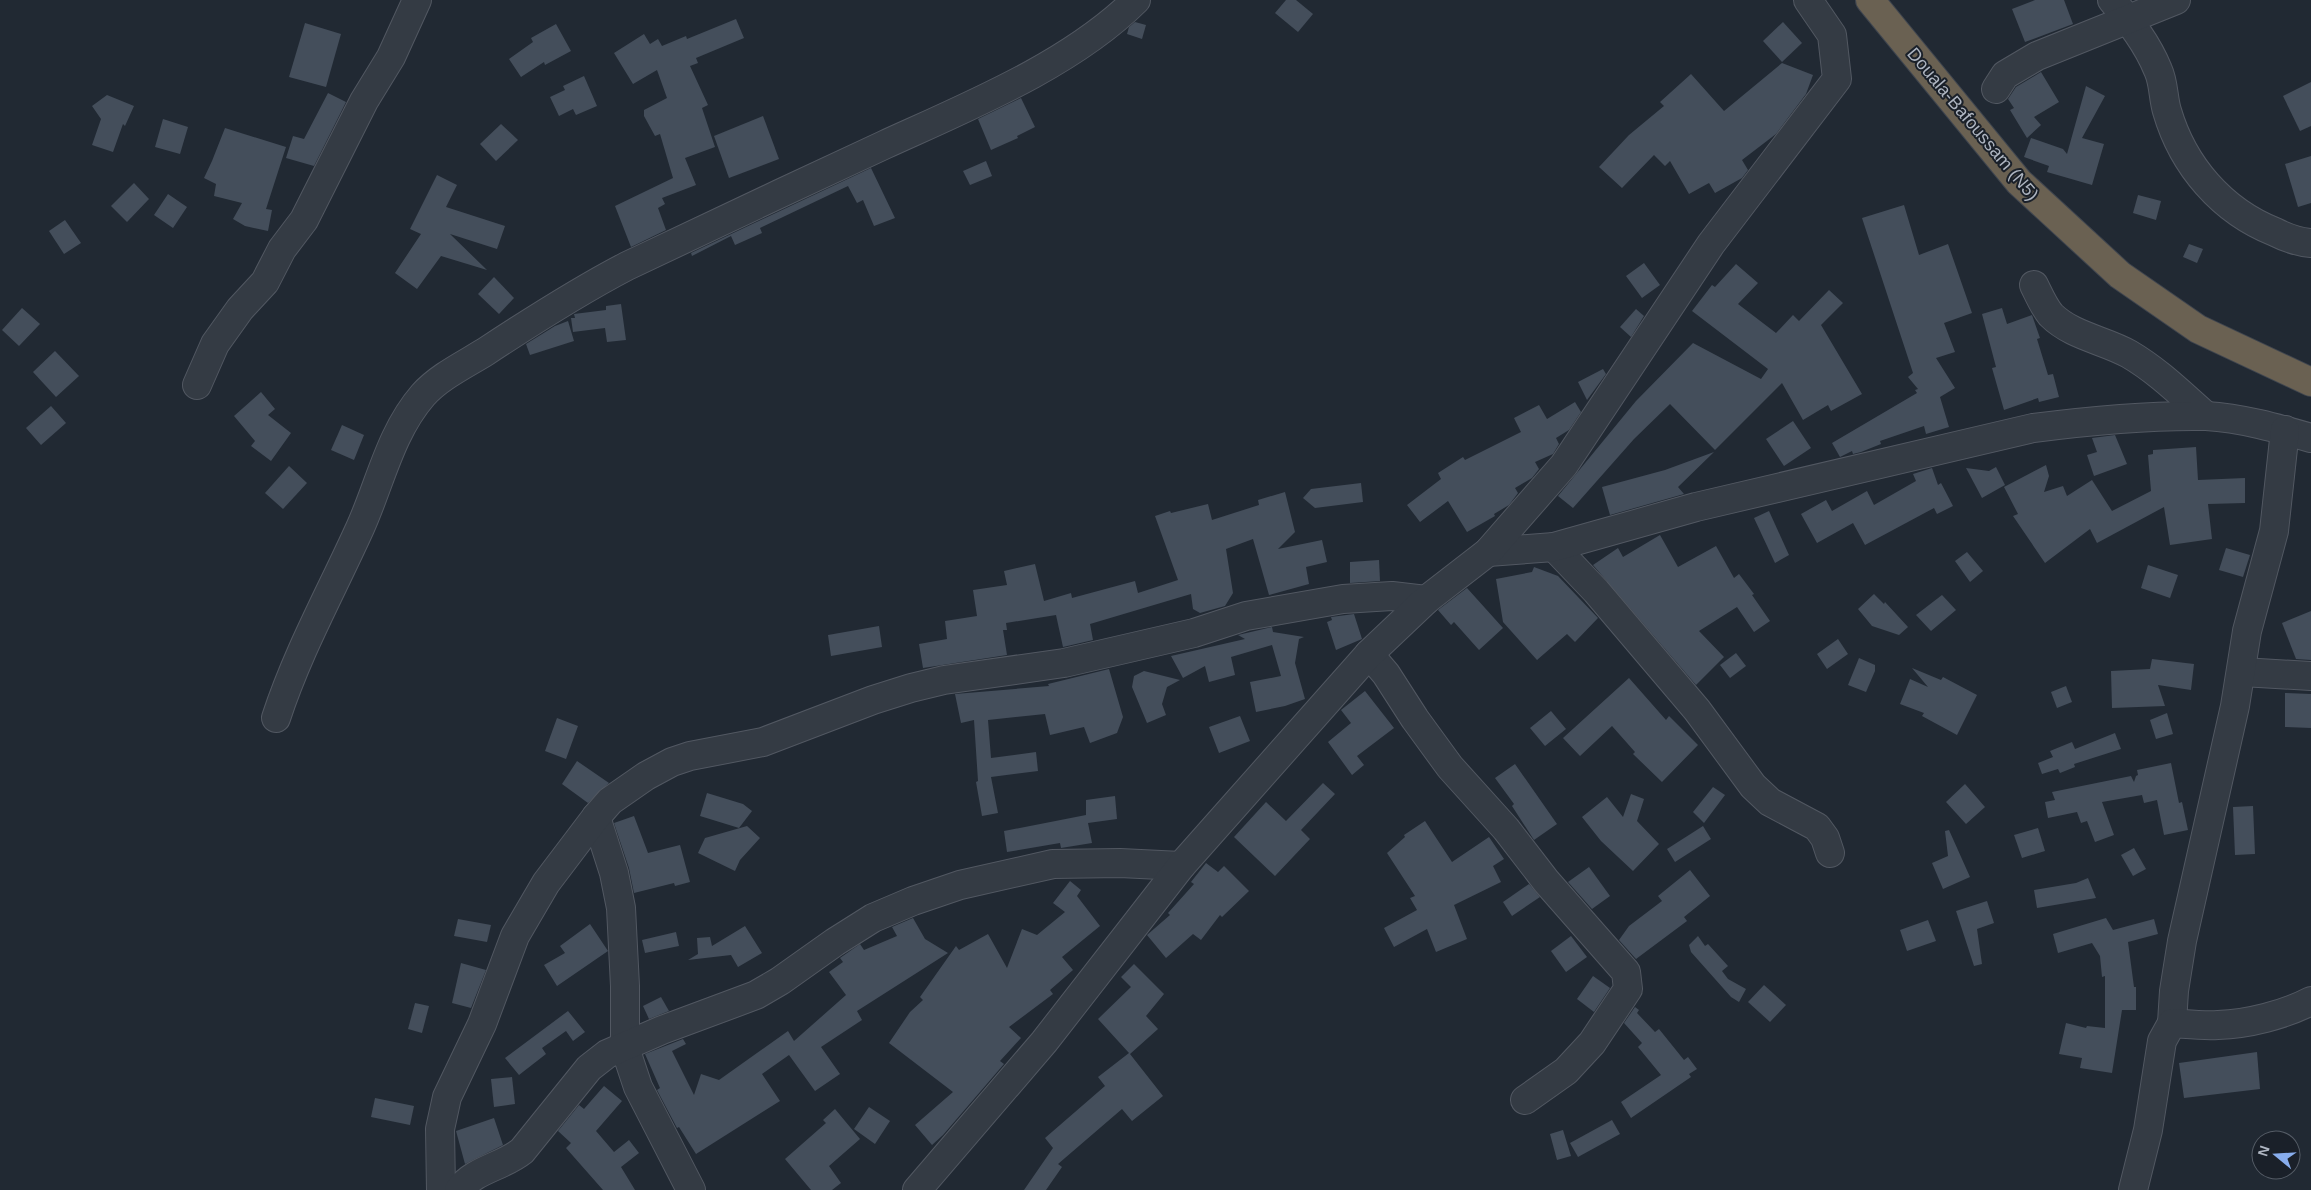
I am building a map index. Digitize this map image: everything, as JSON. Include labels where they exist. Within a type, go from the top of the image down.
[{"type":"highway","name":"Douala-Bafoussam (N5)","points":[[1870,0],[2019,182],[2120,274],[2198,329],[2311,382]]},
{"type":"street","points":[[197,385],[215,344],[240,309],[265,282],[282,249],[304,220],[364,101],[391,57],[417,0]]},
{"type":"street","points":[[276,718],[309,632],[361,527],[381,474],[407,417],[424,394],[451,373],[573,294],[636,262],[974,104],[1075,50],[1116,19],[1136,0]]},
{"type":"street","points":[[917,1190],[1044,1042],[1181,866],[1368,654],[1426,600],[1488,552],[1564,465],[1711,244],[1838,79],[1832,35],[1808,0]]},
{"type":"street","points":[[1996,89],[2005,75],[2120,10],[2176,0]]},
{"type":"street","points":[[2120,10],[2143,39],[2159,72],[2167,112],[2182,146],[2199,175],[2221,201],[2258,226],[2298,242],[2311,243]]},
{"type":"street","points":[[2034,286],[2050,314],[2061,324],[2135,358],[2164,377],[2206,416]]},
{"type":"street","points":[[1488,552],[1554,547],[1696,507],[2033,428],[2082,421],[2206,416],[2285,430],[2311,438]]},
{"type":"street","points":[[2133,1190],[2148,1130],[2162,1041],[2172,1023],[2174,991],[2182,941],[2242,672],[2247,631],[2274,531],[2285,430]]},
{"type":"street","points":[[1554,547],[1596,591],[1697,710],[1753,786],[1770,802],[1817,827],[1825,838],[1830,853]]},
{"type":"street","points":[[441,1190],[440,1128],[447,1097],[482,1024],[515,936],[546,883],[596,817],[610,801],[646,776],[672,762],[787,735],[911,688],[944,680],[1064,663],[1194,633],[1246,616],[1365,596],[1392,596],[1426,600]]},
{"type":"street","points":[[1368,654],[1386,674],[1414,719],[1450,767],[1506,829],[1551,888],[1626,972],[1628,990],[1592,1043],[1566,1071],[1525,1100]]},
{"type":"street","points":[[2242,672],[2311,676]]},
{"type":"street","points":[[596,817],[614,873],[621,908],[626,986],[625,1048],[638,1087],[691,1190]]},
{"type":"street","points":[[459,1190],[473,1177],[510,1161],[522,1151],[589,1068],[607,1054],[625,1048],[662,1030],[756,994],[780,981],[873,918],[939,892],[1015,871],[1053,864],[1120,863],[1181,866]]},
{"type":"street","points":[[2172,1023],[2219,1025],[2240,1022],[2297,1008],[2311,1001]]},
{"type":"building","points":[[1286,0],[1296,0],[1313,14],[1298,32],[1275,13]]},
{"type":"building","points":[[2035,0],[2064,0],[2073,24],[2025,42],[2012,9]]},
{"type":"building","points":[[736,19],[744,38],[696,58],[698,63],[690,66],[708,105],[702,108],[715,147],[685,158],[696,185],[662,198],[665,204],[658,208],[666,230],[631,247],[615,206],[673,178],[660,134],[655,136],[644,116],[644,110],[667,98],[657,70],[633,84],[614,53],[644,34],[650,44],[658,39],[662,46],[686,36],[687,39]]},
{"type":"building","points":[[1135,22],[1146,25],[1142,39],[1127,34],[1129,27]]},
{"type":"building","points":[[1783,22],[1802,43],[1782,62],[1763,41]]},
{"type":"building","points":[[305,23],[341,34],[326,87],[289,77]]},
{"type":"building","points":[[556,24],[571,51],[545,65],[544,62],[521,77],[509,59],[533,42],[531,38]]},
{"type":"building","points":[[1782,63],[1813,75],[1806,94],[1776,134],[1742,160],[1748,170],[1742,178],[1715,193],[1709,183],[1689,194],[1670,161],[1665,166],[1654,155],[1622,188],[1599,167],[1629,135],[1664,106],[1660,102],[1691,74],[1724,111]]},
{"type":"building","points":[[2041,72],[2059,102],[2034,117],[2041,125],[2027,138],[2010,110],[2014,108],[2008,99],[2016,87]]},
{"type":"building","points":[[584,76],[597,106],[576,115],[573,109],[559,116],[550,97],[565,90],[563,86]]},
{"type":"building","points":[[2311,82],[2311,126],[2300,131],[2283,96]]},
{"type":"building","points":[[2086,86],[2105,96],[2082,138],[2104,144],[2092,185],[2047,172],[2049,166],[2024,157],[2031,138],[2063,149],[2067,154]]},
{"type":"building","points":[[328,93],[346,102],[314,166],[286,158],[293,136],[304,139]]},
{"type":"building","points":[[107,95],[134,106],[125,126],[123,124],[113,152],[92,145],[101,119],[92,106]]},
{"type":"building","points":[[1021,98],[1035,127],[1017,136],[1018,138],[991,150],[978,119]]},
{"type":"building","points":[[763,116],[779,159],[729,178],[714,136]]},
{"type":"building","points":[[163,119],[188,127],[180,154],[155,147]]},
{"type":"building","points":[[501,124],[518,140],[496,161],[480,144]]},
{"type":"building","points":[[225,128],[286,147],[266,209],[272,210],[268,231],[245,226],[233,219],[242,203],[214,196],[216,184],[204,178]]},
{"type":"building","points":[[2311,156],[2311,203],[2298,207],[2285,164]]},
{"type":"building","points":[[986,161],[992,176],[970,185],[963,171]]},
{"type":"building","points":[[871,168],[895,218],[874,226],[863,200],[857,203],[848,186],[760,228],[762,233],[735,245],[731,236],[692,256],[691,253]]},
{"type":"building","points":[[437,175],[457,185],[446,207],[505,226],[497,249],[450,234],[487,270],[441,256],[417,289],[395,273],[421,234],[410,229]]},
{"type":"building","points":[[134,183],[149,199],[127,222],[111,206]]},
{"type":"building","points":[[168,194],[187,207],[173,228],[154,215]]},
{"type":"building","points":[[2138,195],[2161,201],[2156,220],[2133,213]]},
{"type":"building","points":[[1904,205],[1919,255],[1948,244],[1972,313],[1944,323],[1955,352],[1936,358],[1955,388],[1940,397],[1949,427],[1926,434],[1924,426],[1880,441],[1881,444],[1861,452],[1853,454],[1852,451],[1840,457],[1832,443],[1917,393],[1915,390],[1918,389],[1908,377],[1913,373],[1862,218]]},
{"type":"building","points":[[65,220],[81,243],[64,254],[49,231]]},
{"type":"building","points":[[2189,244],[2203,249],[2197,263],[2183,257]]},
{"type":"building","points":[[1644,263],[1660,285],[1642,298],[1626,276]]},
{"type":"building","points":[[1736,264],[1758,283],[1738,304],[1776,333],[1793,315],[1799,321],[1829,290],[1843,303],[1821,325],[1862,394],[1831,411],[1828,405],[1803,420],[1782,383],[1715,450],[1670,404],[1634,439],[1573,508],[1558,496],[1636,401],[1693,343],[1761,379],[1768,369],[1692,311],[1712,285],[1715,287]]},
{"type":"building","points":[[494,277],[514,298],[499,314],[478,294]]},
{"type":"building","points":[[621,304],[626,340],[607,342],[605,328],[573,332],[571,318],[575,318],[574,314],[606,310],[606,306]]},
{"type":"building","points":[[22,308],[40,324],[19,346],[2,330]]},
{"type":"building","points":[[2002,308],[2007,324],[2032,315],[2040,338],[2037,339],[2048,375],[2053,374],[2059,397],[2039,402],[2038,398],[2004,410],[1992,368],[1996,367],[1982,314]]},
{"type":"building","points":[[1636,309],[1644,316],[1631,337],[1620,327]]},
{"type":"building","points":[[568,321],[574,341],[530,355],[526,344],[555,326]]},
{"type":"building","points":[[55,351],[79,376],[56,397],[33,372]]},
{"type":"building","points":[[1603,369],[1606,374],[1587,400],[1578,382]]},
{"type":"building","points":[[261,392],[275,409],[268,415],[291,433],[271,461],[251,446],[255,441],[234,416]]},
{"type":"building","points":[[1575,402],[1581,412],[1569,430],[1556,438],[1559,444],[1553,454],[1535,462],[1539,469],[1532,478],[1515,488],[1518,493],[1509,505],[1494,514],[1495,516],[1467,532],[1448,501],[1420,522],[1407,505],[1441,479],[1438,473],[1463,457],[1465,460],[1521,432],[1514,418],[1539,405],[1547,419]]},
{"type":"building","points":[[51,406],[66,423],[41,445],[26,428]]},
{"type":"building","points":[[1793,421],[1811,448],[1784,466],[1766,439]]},
{"type":"building","points":[[342,425],[364,435],[354,460],[331,450]]},
{"type":"building","points":[[2115,435],[2127,464],[2094,476],[2087,455],[2097,452],[2092,438]]},
{"type":"building","points":[[2196,447],[2198,480],[2245,478],[2245,503],[2208,504],[2212,539],[2170,545],[2164,507],[2097,543],[2090,529],[2045,563],[2013,516],[2018,514],[2004,487],[2046,465],[2049,476],[2044,492],[2063,486],[2067,496],[2092,480],[2112,511],[2151,491],[2148,455],[2153,454],[2153,450]]},
{"type":"building","points":[[1714,452],[1678,487],[1684,494],[1610,515],[1602,487],[1665,470]]},
{"type":"building","points":[[289,466],[307,483],[283,509],[265,493]]},
{"type":"building","points":[[1996,467],[2005,485],[1982,498],[1966,468],[1989,471]]},
{"type":"building","points":[[1932,468],[1938,485],[1941,483],[1953,506],[1937,514],[1934,508],[1865,545],[1853,523],[1817,543],[1801,514],[1826,500],[1832,511],[1867,491],[1874,505],[1916,481],[1913,474]]},
{"type":"building","points":[[1361,483],[1363,502],[1315,508],[1303,498],[1311,489]]},
{"type":"building","points":[[1285,492],[1295,532],[1278,549],[1322,540],[1327,562],[1306,567],[1309,584],[1269,595],[1253,539],[1226,549],[1233,593],[1225,606],[1200,613],[1193,609],[1191,594],[1090,624],[1093,640],[1063,647],[1056,615],[1006,623],[1007,630],[1003,630],[1007,655],[923,668],[919,644],[947,639],[945,621],[977,616],[973,590],[1007,585],[1004,571],[1035,564],[1044,601],[1071,593],[1072,598],[1135,581],[1138,593],[1178,580],[1155,516],[1170,511],[1171,513],[1208,504],[1212,520],[1259,505],[1258,500]]},
{"type":"building","points":[[1769,511],[1789,555],[1775,563],[1754,518]]},
{"type":"building","points":[[1660,535],[1678,567],[1716,546],[1734,578],[1739,574],[1754,594],[1752,595],[1770,621],[1754,632],[1737,607],[1699,631],[1724,657],[1696,685],[1593,565],[1618,548],[1623,557]]},
{"type":"building","points":[[2226,548],[2250,555],[2243,577],[2219,570]]},
{"type":"building","points":[[1967,552],[1983,571],[1970,582],[1955,561]]},
{"type":"building","points":[[1379,560],[1380,581],[1350,583],[1350,562]]},
{"type":"building","points":[[2148,565],[2178,575],[2170,598],[2141,588]]},
{"type":"building","points":[[1534,567],[1558,576],[1598,618],[1575,642],[1567,634],[1537,660],[1503,622],[1496,579],[1532,572]]},
{"type":"building","points":[[1467,588],[1503,628],[1479,650],[1454,622],[1451,625],[1438,610]]},
{"type":"building","points":[[1874,594],[1884,604],[1885,602],[1908,627],[1899,635],[1872,626],[1858,609]]},
{"type":"building","points":[[1942,595],[1956,610],[1931,631],[1916,615]]},
{"type":"building","points":[[2311,611],[2311,660],[2296,659],[2282,623]]},
{"type":"building","points":[[1354,614],[1362,639],[1336,650],[1327,622],[1332,620],[1331,617]]},
{"type":"building","points":[[879,626],[882,647],[831,656],[828,635]]},
{"type":"building","points":[[1272,627],[1273,632],[1304,637],[1299,639],[1295,663],[1305,699],[1285,706],[1256,712],[1250,682],[1281,676],[1272,645],[1231,657],[1235,675],[1209,682],[1205,666],[1183,678],[1171,656],[1245,639],[1238,635]]},
{"type":"building","points":[[1838,639],[1848,654],[1827,669],[1817,654]]},
{"type":"building","points":[[1736,653],[1746,666],[1730,678],[1720,665]]},
{"type":"building","points":[[1859,658],[1875,665],[1875,671],[1866,692],[1848,685]]},
{"type":"building","points":[[2152,659],[2194,664],[2191,690],[2158,685],[2165,706],[2112,708],[2111,671],[2150,669]]},
{"type":"building","points":[[1912,668],[1941,680],[1943,677],[1977,695],[1957,735],[1922,716],[1924,713],[1900,704],[1910,679],[1928,687]]},
{"type":"building","points":[[1109,669],[1123,717],[1117,733],[1090,743],[1084,727],[1050,735],[1045,714],[988,720],[991,758],[1036,752],[1038,771],[991,777],[998,813],[982,816],[976,782],[978,781],[974,720],[961,723],[955,694],[1049,686],[1048,684]]},
{"type":"building","points":[[1144,671],[1180,680],[1167,687],[1162,704],[1166,715],[1147,723],[1132,687],[1134,676]]},
{"type":"building","points":[[1629,678],[1666,720],[1669,716],[1698,745],[1662,782],[1633,754],[1635,752],[1612,726],[1580,756],[1563,738]]},
{"type":"building","points":[[2066,686],[2072,702],[2057,708],[2051,692]]},
{"type":"building","points":[[1365,691],[1394,728],[1357,756],[1364,765],[1352,775],[1328,742],[1351,723],[1341,710]]},
{"type":"building","points":[[2285,693],[2311,694],[2311,728],[2285,727]]},
{"type":"building","points":[[1551,711],[1566,729],[1545,746],[1530,728]]},
{"type":"building","points":[[2167,713],[2173,734],[2156,739],[2150,720]]},
{"type":"building","points":[[1240,716],[1250,741],[1219,753],[1209,727]]},
{"type":"building","points":[[557,718],[578,726],[566,759],[545,751]]},
{"type":"building","points":[[2115,733],[2121,749],[2074,764],[2075,767],[2060,773],[2058,769],[2042,774],[2038,763],[2053,757],[2050,751],[2072,742],[2075,749]]},
{"type":"building","points":[[577,761],[609,783],[588,803],[562,784]]},
{"type":"building","points":[[2171,763],[2179,803],[2182,802],[2188,830],[2164,835],[2157,800],[2144,803],[2142,795],[2102,802],[2114,835],[2095,842],[2087,821],[2081,823],[2077,812],[2048,818],[2045,802],[2055,800],[2052,792],[2131,776],[2134,782],[2138,775],[2137,770]]},
{"type":"building","points":[[1515,764],[1557,824],[1534,840],[1512,806],[1514,804],[1495,778]]},
{"type":"building","points":[[1323,783],[1335,794],[1301,830],[1310,839],[1275,876],[1234,837],[1266,802],[1286,821]]},
{"type":"building","points":[[1965,784],[1985,807],[1966,824],[1946,802]]},
{"type":"building","points":[[1713,787],[1725,795],[1704,823],[1693,812]]},
{"type":"building","points":[[707,793],[743,804],[752,811],[739,828],[700,816]]},
{"type":"building","points":[[1631,794],[1644,799],[1637,821],[1659,844],[1633,871],[1601,841],[1582,817],[1607,797],[1623,817]]},
{"type":"building","points":[[1115,796],[1117,819],[1088,823],[1092,843],[1061,848],[1060,843],[1007,852],[1004,831],[1086,815],[1086,800]]},
{"type":"building","points":[[2253,806],[2255,854],[2235,855],[2233,807]]},
{"type":"building","points":[[634,816],[648,853],[680,845],[690,882],[675,886],[674,883],[634,893],[629,868],[614,823]]},
{"type":"building","points":[[1425,821],[1452,862],[1489,837],[1504,859],[1493,866],[1501,882],[1454,905],[1467,939],[1436,952],[1427,929],[1394,947],[1384,928],[1417,910],[1410,898],[1415,896],[1387,853],[1405,837],[1404,835]]},
{"type":"building","points":[[747,826],[760,838],[740,860],[735,871],[698,853],[705,838]]},
{"type":"building","points":[[1703,826],[1711,839],[1675,862],[1667,849]]},
{"type":"building","points":[[2038,828],[2045,851],[2022,858],[2014,835]]},
{"type":"building","points":[[1949,830],[1970,877],[1943,889],[1932,863],[1948,856],[1945,831]]},
{"type":"building","points":[[2134,848],[2146,869],[2133,876],[2121,855]]},
{"type":"building","points":[[1206,863],[1218,872],[1224,866],[1249,891],[1222,917],[1220,915],[1201,940],[1193,934],[1166,958],[1147,935],[1170,915],[1168,913],[1194,884],[1191,882]]},
{"type":"building","points":[[1589,867],[1610,896],[1592,909],[1568,882]]},
{"type":"building","points":[[1690,870],[1710,896],[1684,917],[1687,921],[1636,959],[1619,940],[1629,926],[1662,901],[1658,896]]},
{"type":"building","points":[[2088,878],[2096,898],[2037,908],[2034,890],[2076,883]]},
{"type":"building","points":[[1070,881],[1081,890],[1077,896],[1100,926],[1062,957],[1073,970],[1050,990],[1053,994],[1009,1027],[1021,1038],[1000,1061],[1004,1064],[943,1135],[932,1145],[915,1125],[953,1092],[889,1043],[910,1012],[923,1000],[920,997],[956,946],[959,950],[988,934],[1007,968],[1022,929],[1037,935],[1065,912],[1053,903]]},
{"type":"building","points":[[1529,884],[1540,897],[1512,916],[1503,902]]},
{"type":"building","points":[[1987,901],[1994,923],[1977,929],[1982,964],[1974,966],[1956,911]]},
{"type":"building","points":[[913,918],[925,939],[948,953],[857,1011],[862,1020],[821,1047],[840,1074],[815,1091],[789,1055],[762,1074],[780,1101],[696,1154],[679,1127],[677,1128],[657,1090],[660,1088],[645,1054],[683,1039],[686,1044],[672,1051],[694,1095],[701,1074],[719,1080],[788,1031],[794,1041],[846,995],[829,972],[843,962],[840,958],[860,944],[864,950],[897,936],[892,927]]},
{"type":"building","points":[[2106,918],[2113,930],[2154,919],[2158,934],[2128,942],[2134,987],[2136,987],[2136,1010],[2122,1010],[2112,1073],[2080,1068],[2082,1058],[2059,1054],[2066,1023],[2086,1028],[2087,1026],[2105,1028],[2105,976],[2102,977],[2100,956],[2092,943],[2058,953],[2053,934]]},
{"type":"building","points":[[458,919],[491,925],[487,942],[454,936]]},
{"type":"building","points":[[1928,920],[1936,941],[1907,951],[1900,930]]},
{"type":"building","points":[[590,924],[608,951],[557,986],[544,965],[565,953],[560,946]]},
{"type":"building","points":[[745,926],[762,953],[738,967],[731,955],[688,960],[698,954],[697,938],[710,937],[712,946]]},
{"type":"building","points":[[676,932],[679,946],[645,953],[642,940]]},
{"type":"building","points":[[1571,936],[1587,957],[1566,972],[1551,951]]},
{"type":"building","points":[[1698,936],[1705,946],[1708,944],[1728,966],[1722,971],[1728,979],[1746,989],[1739,1002],[1731,997],[1691,952],[1689,945]]},
{"type":"building","points":[[461,963],[486,970],[471,1008],[452,1003]]},
{"type":"building","points":[[1134,964],[1164,994],[1146,1016],[1158,1029],[1130,1054],[1163,1096],[1132,1121],[1122,1109],[1058,1164],[1062,1167],[1046,1190],[1024,1190],[1053,1148],[1045,1138],[1105,1086],[1098,1077],[1129,1053],[1098,1019],[1131,987],[1121,977]]},
{"type":"building","points":[[1593,976],[1610,988],[1594,1012],[1577,999]]},
{"type":"building","points":[[1764,985],[1786,1005],[1770,1022],[1748,1002]]},
{"type":"building","points":[[661,997],[669,1011],[649,1019],[643,1006]]},
{"type":"building","points":[[415,1003],[429,1006],[422,1033],[408,1029]]},
{"type":"building","points":[[1635,1007],[1639,1010],[1637,1013],[1655,1032],[1659,1029],[1684,1060],[1688,1057],[1697,1069],[1689,1074],[1691,1077],[1631,1118],[1621,1102],[1661,1075],[1638,1047],[1642,1043],[1624,1023]]},
{"type":"building","points":[[568,1011],[585,1032],[573,1041],[566,1031],[542,1048],[546,1054],[519,1075],[505,1058]]},
{"type":"building","points":[[2257,1052],[2260,1089],[2184,1098],[2179,1063]]},
{"type":"building","points":[[512,1077],[515,1104],[494,1107],[491,1079]]},
{"type":"building","points":[[604,1086],[622,1101],[596,1131],[614,1152],[629,1140],[639,1153],[621,1167],[635,1190],[603,1190],[566,1148],[571,1143],[558,1131],[579,1105],[584,1109]]},
{"type":"building","points":[[375,1098],[414,1106],[410,1125],[371,1117]]},
{"type":"building","points":[[869,1107],[890,1121],[875,1144],[854,1129]]},
{"type":"building","points":[[835,1109],[860,1139],[829,1166],[841,1183],[832,1190],[811,1190],[785,1159],[826,1123],[823,1120]]},
{"type":"building","points":[[494,1118],[503,1145],[465,1164],[456,1131]]},
{"type":"building","points":[[1612,1120],[1620,1134],[1578,1157],[1570,1143]]},
{"type":"building","points":[[1563,1130],[1571,1156],[1557,1160],[1550,1134]]}]
